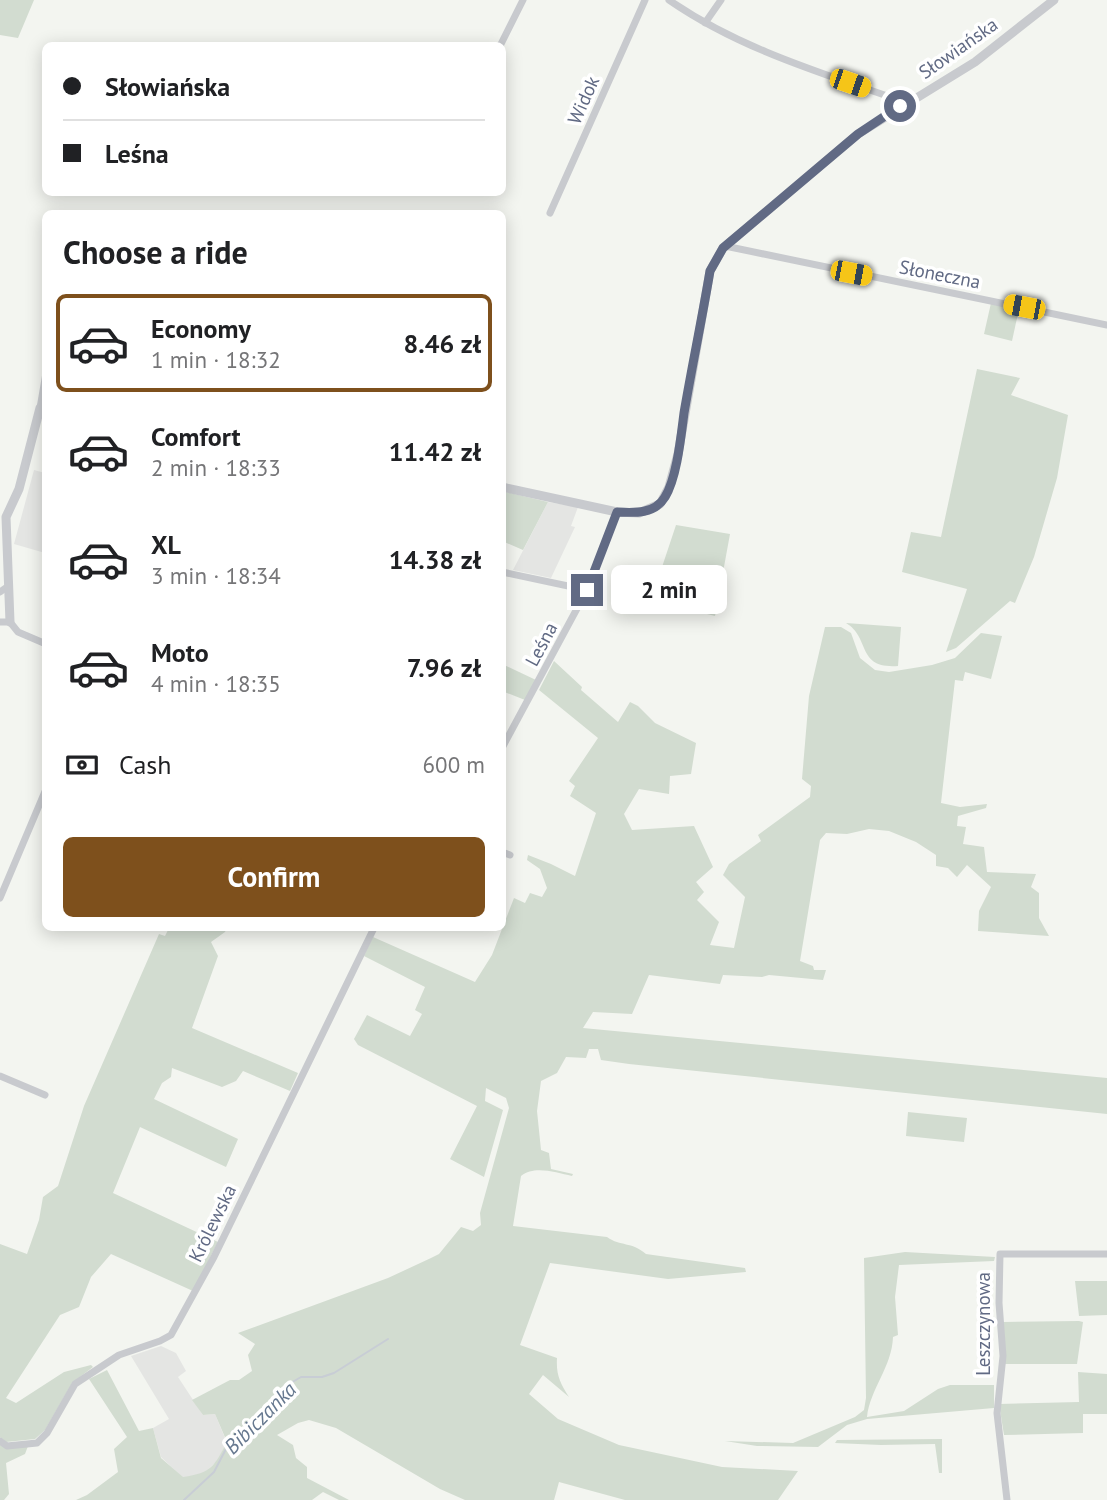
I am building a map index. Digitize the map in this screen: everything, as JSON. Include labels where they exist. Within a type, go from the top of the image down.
[{"type":"street","points":[[501,42],[523,0]]},
{"type":"street","name":"Widok","points":[[550,214],[645,0]]},
{"type":"street","points":[[669,0],[705,23],[779,58],[893,98],[900,106]]},
{"type":"street","points":[[705,23],[721,0]]},
{"type":"street","name":"Słowiańska","points":[[506,488],[617,512],[639,513],[652,509],[666,497],[678,454],[710,271],[725,246],[858,134],[975,62],[1054,0]]},
{"type":"street","name":"Słoneczna","points":[[725,246],[1107,325]]},
{"type":"street","points":[[42,408],[19,489],[3,517],[5,622],[18,632],[42,642]]},
{"type":"street","name":"Leśna","points":[[506,741],[587,590],[617,512]]},
{"type":"street","points":[[506,573],[587,590]]},
{"type":"street","points":[[0,898],[42,798]]},
{"type":"street","name":"Królewska","points":[[0,1441],[7,1446],[37,1443],[47,1433],[75,1384],[119,1355],[170,1335],[214,1256],[373,931]]},
{"type":"street","points":[[0,1076],[44,1095]]},
{"type":"street","name":"Leszczynowa","points":[[1007,1500],[997,1413],[1003,1356],[999,1303],[1000,1254],[1107,1254]]},
{"type":"shaded area","points":[[0,0],[34,0],[18,38],[0,35]]},
{"type":"shaded area","points":[[991,303],[1019,309],[1012,341],[984,334]]},
{"type":"shaded area","points":[[977,369],[1020,378],[1011,395],[1068,415],[1057,478],[1034,557],[1015,603],[1010,601],[956,648],[946,652],[967,589],[902,572],[911,532],[941,537]]},
{"type":"shaded area","points":[[34,470],[42,472],[42,552],[14,544]]},
{"type":"shaded area","points":[[506,492],[548,502],[523,550],[506,543]]},
{"type":"shaded area","points":[[548,502],[578,507],[571,526],[575,527],[551,578],[513,570]]},
{"type":"shaded area","points":[[676,525],[730,534],[715,616],[651,600]]},
{"type":"shaded area","points":[[846,623],[901,627],[898,666],[876,663],[870,658],[854,629]]},
{"type":"shaded area","points":[[825,627],[841,627],[851,633],[860,658],[875,670],[889,672],[955,658],[981,633],[1002,636],[991,679],[965,672],[963,681],[955,680],[941,803],[960,807],[987,804],[986,808],[958,816],[957,826],[966,827],[963,844],[984,847],[987,872],[1036,874],[1031,887],[1039,893],[1039,918],[1049,936],[978,931],[979,911],[991,887],[967,865],[957,877],[948,868],[936,866],[936,855],[916,842],[889,831],[869,829],[847,834],[826,833],[820,840],[800,961],[813,966],[814,970],[826,970],[823,980],[769,975],[723,975],[720,984],[649,975],[632,1014],[593,1012],[583,1028],[1107,1078],[1107,1114],[629,1064],[601,1060],[598,1049],[589,1049],[586,1058],[566,1057],[557,1073],[541,1081],[537,1111],[541,1150],[549,1153],[551,1169],[573,1174],[572,1176],[539,1170],[521,1176],[513,1226],[607,1237],[636,1247],[646,1254],[745,1268],[746,1272],[668,1279],[550,1263],[520,1345],[557,1358],[559,1379],[569,1397],[543,1375],[529,1394],[558,1419],[619,1445],[722,1467],[798,1471],[778,1500],[625,1500],[559,1482],[554,1500],[465,1500],[440,1489],[336,1428],[309,1420],[277,1435],[293,1445],[296,1458],[307,1467],[307,1478],[349,1500],[339,1500],[323,1492],[312,1500],[76,1500],[118,1472],[114,1449],[127,1437],[89,1379],[107,1370],[139,1431],[153,1428],[161,1458],[183,1477],[200,1473],[215,1463],[227,1442],[215,1414],[203,1415],[192,1400],[230,1380],[239,1380],[252,1371],[248,1355],[255,1344],[238,1333],[388,1278],[439,1254],[461,1227],[473,1231],[481,1225],[480,1213],[509,1108],[506,1098],[486,1088],[485,1101],[503,1110],[484,1177],[450,1159],[477,1106],[358,1045],[354,1039],[367,1015],[410,1036],[422,1014],[415,1010],[425,987],[364,956],[373,937],[475,982],[492,955],[501,931],[506,931],[506,919],[514,898],[525,903],[530,893],[542,897],[547,888],[540,869],[527,860],[528,855],[575,876],[596,813],[570,796],[575,786],[569,781],[598,738],[539,690],[554,661],[582,687],[581,690],[618,722],[630,702],[655,723],[696,743],[691,774],[670,776],[669,794],[639,789],[624,814],[632,830],[694,826],[713,867],[696,882],[704,892],[697,900],[719,922],[710,945],[734,948],[745,897],[723,875],[729,864],[761,841],[758,835],[810,797],[811,786],[802,779],[809,696]]},
{"type":"shaded area","points":[[506,666],[536,680],[525,700],[506,693]]},
{"type":"shaded area","points":[[168,931],[226,931],[211,942],[218,956],[192,1028],[298,1073],[290,1091],[243,1071],[236,1081],[222,1087],[172,1068],[171,1077],[162,1083],[154,1099],[238,1139],[226,1167],[140,1127],[113,1193],[218,1242],[193,1291],[111,1254],[91,1277],[79,1307],[60,1315],[6,1398],[16,1403],[64,1372],[91,1365],[93,1367],[72,1383],[45,1430],[35,1439],[6,1442],[0,1437],[0,1244],[27,1254],[39,1220],[43,1197],[58,1186],[84,1106],[159,934],[165,936]]},
{"type":"shaded area","points":[[908,1112],[967,1118],[964,1142],[906,1136]]},
{"type":"shaded area","points":[[905,1252],[995,1257],[994,1261],[899,1265],[895,1297],[898,1335],[893,1337],[889,1358],[872,1397],[867,1417],[904,1411],[938,1389],[950,1385],[994,1385],[994,1408],[867,1419],[847,1425],[818,1447],[757,1446],[725,1441],[793,1443],[855,1417],[864,1410],[864,1258]]},
{"type":"shaded area","points":[[1075,1281],[1107,1281],[1107,1315],[1079,1316]]},
{"type":"shaded area","points":[[1003,1322],[1083,1322],[1077,1364],[1004,1364]]},
{"type":"shaded area","points":[[161,1346],[176,1353],[186,1371],[178,1377],[203,1415],[215,1414],[227,1443],[216,1462],[203,1474],[183,1478],[161,1457],[153,1428],[169,1419],[131,1356]]},
{"type":"shaded area","points":[[1078,1372],[1107,1374],[1107,1414],[1083,1414],[1083,1433],[1004,1435],[999,1404],[1079,1402]]},
{"type":"shaded area","points":[[942,1439],[942,1473],[939,1473],[935,1444],[835,1443],[837,1440]]},
{"type":"shaded area","points":[[0,1444],[28,1446],[25,1454],[6,1463],[9,1494],[4,1500],[0,1500]]},
{"type":"waterway","name":"Bibiczanka","points":[[184,1500],[214,1472],[227,1447],[289,1384],[301,1377],[322,1377],[334,1373],[388,1339]]},
{"type":"route","points":[[587,590],[617,512],[639,513],[652,509],[666,497],[678,454],[710,271],[723,248],[858,134],[900,106]]}]
